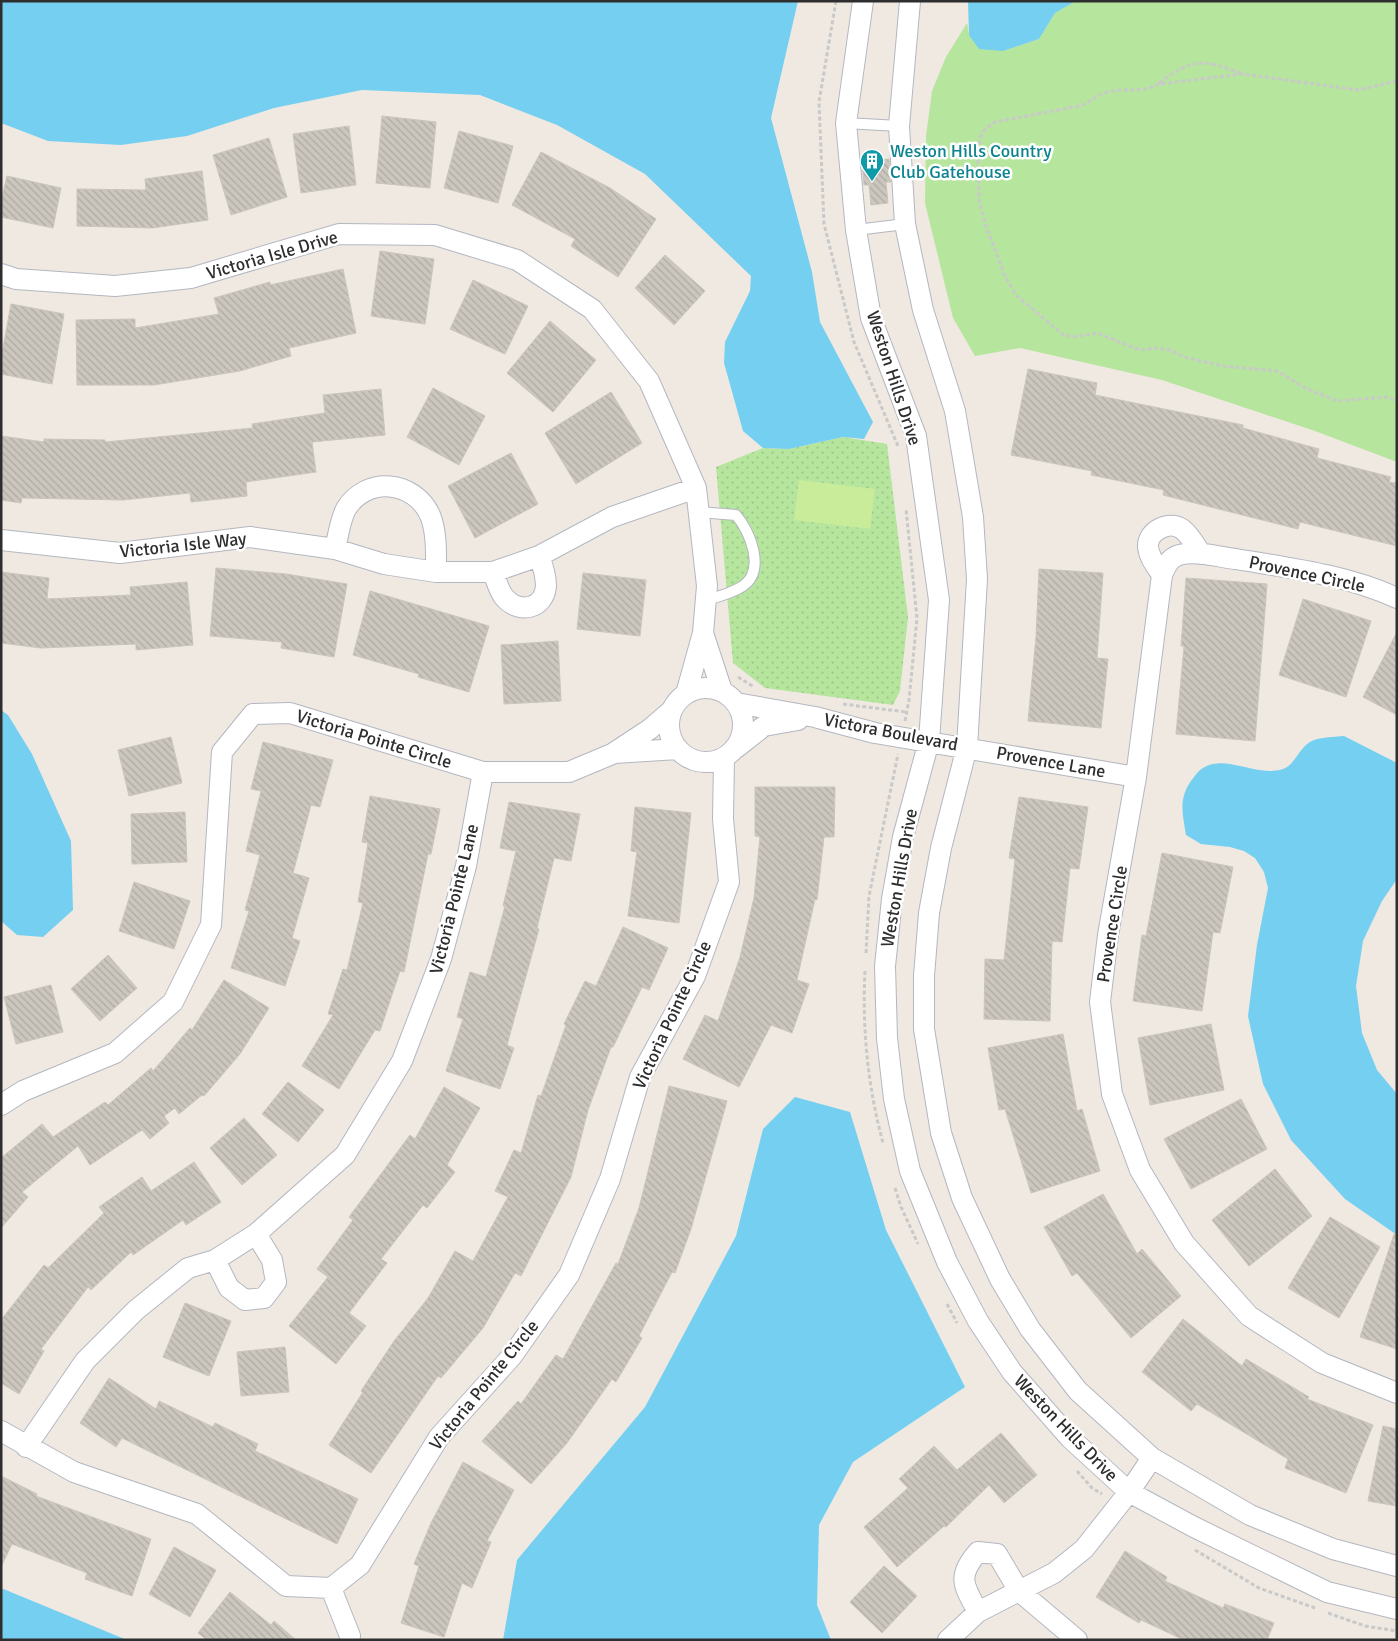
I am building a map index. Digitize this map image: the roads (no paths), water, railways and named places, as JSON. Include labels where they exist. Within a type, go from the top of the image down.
[{"type":"street","name":"Weston Hills Drive","points":[[863,1],[846,123],[856,230],[871,318],[916,436],[939,600],[929,741],[903,837],[892,899],[885,966],[887,1038],[894,1099],[910,1171],[947,1262],[978,1321],[1012,1372],[1124,1498],[1194,1527],[1327,1592],[1397,1609]]},
{"type":"street","name":"Weston Hills Drive","points":[[910,1],[899,126],[905,224],[923,310],[954,411],[972,517],[977,579],[967,747],[941,848],[929,913],[924,976],[924,1030],[941,1133],[962,1198],[1000,1279],[1030,1329],[1078,1391],[1152,1458],[1250,1515],[1333,1549],[1397,1566]]},
{"type":"street","name":"Victoria Isle Drive","points":[[1,274],[16,279],[124,285],[191,278],[339,234],[435,234],[517,260],[592,309],[649,381],[696,488],[707,586],[703,633],[686,694]]},
{"type":"street","points":[[335,549],[346,510],[357,496],[371,488],[388,486],[405,488],[418,498],[430,514],[435,535],[436,572]]},
{"type":"street","name":"Victoria Isle Way","points":[[1,540],[120,553],[250,537],[335,549],[384,564],[436,572],[493,572],[539,556],[612,517],[696,488]]},
{"type":"street","points":[[1162,575],[1148,550],[1152,535],[1159,529],[1175,526],[1182,529],[1201,554]]},
{"type":"street","name":"Provence Circle","points":[[1397,598],[1376,588],[1292,568],[1201,554],[1179,555],[1166,564],[1162,575],[1136,777],[1108,935],[1100,1002],[1112,1094],[1140,1170],[1184,1243],[1249,1316],[1322,1364],[1397,1393]]},
{"type":"street","points":[[493,572],[503,596],[512,605],[522,608],[532,607],[542,599],[546,588],[546,575],[539,556]]},
{"type":"street","name":"Victoria Isle Drive","points":[[703,633],[729,697]]},
{"type":"street","points":[[703,688],[729,697],[743,720],[742,737],[729,754],[714,762],[700,762],[690,759],[678,749],[670,735],[672,710],[686,694],[703,688]]},
{"type":"street","name":"Victora Boulevard","points":[[729,697],[875,733],[967,747]]},
{"type":"street","name":"Victoria Pointe Circle","points":[[1,1106],[23,1091],[115,1053],[173,1002],[211,925],[222,752],[253,714],[290,713],[483,772],[568,772],[612,754],[650,729],[672,710]]},
{"type":"street","name":"Victora Boulevard","points":[[729,754],[764,726],[815,717]]},
{"type":"street","name":"Provence Lane","points":[[967,747],[1136,777]]},
{"type":"street","name":"Victoria Pointe Circle","points":[[612,754],[678,749]]},
{"type":"street","name":"Victoria Pointe Circle","points":[[331,1588],[360,1565],[439,1437],[512,1356],[569,1275],[610,1178],[640,1077],[694,976],[729,882],[723,819],[729,754]]},
{"type":"street","name":"Victoria Pointe Circle","points":[[700,762],[710,777],[723,819]]},
{"type":"street","name":"Victoria Pointe Lane","points":[[26,1447],[84,1361],[136,1310],[188,1268],[215,1260],[256,1234],[344,1155],[402,1061],[442,958],[466,866],[483,772]]},
{"type":"street","points":[[215,1260],[229,1288],[245,1300],[264,1298],[276,1282],[272,1260],[256,1234]]},
{"type":"street","points":[[1,1431],[26,1447],[74,1472],[197,1514],[286,1586],[331,1588],[350,1636]]},
{"type":"street","points":[[948,1640],[978,1612],[1054,1573],[1084,1549],[1124,1498],[1152,1458]]},
{"type":"street","points":[[978,1612],[963,1585],[966,1566],[978,1552],[997,1554],[1019,1591],[1077,1640]]},
{"type":"lane","points":[[846,123],[899,126]]},
{"type":"lane","points":[[856,230],[905,224]]},
{"type":"lane","points":[[699,512],[736,515],[748,529],[754,560],[752,574],[744,585],[706,600]]},
{"type":"water","points":[[1,1],[798,1],[771,118],[812,272],[820,322],[873,422],[864,439],[843,437],[789,449],[763,448],[743,431],[724,363],[725,342],[750,291],[751,276],[645,174],[557,125],[480,95],[362,90],[274,108],[187,136],[121,145],[48,141],[1,123]]},
{"type":"water","points":[[968,1],[1076,1],[1055,13],[1039,39],[1003,51],[979,49],[969,35]]},
{"type":"water","points":[[1,710],[8,715],[32,754],[71,841],[73,910],[43,937],[17,935],[1,921]]},
{"type":"water","points":[[1344,736],[1397,763],[1397,879],[1382,901],[1363,941],[1356,986],[1362,1033],[1377,1070],[1397,1094],[1397,1235],[1345,1199],[1291,1140],[1263,1084],[1248,1016],[1257,945],[1268,888],[1264,872],[1255,858],[1244,851],[1230,847],[1201,844],[1186,835],[1183,819],[1182,804],[1185,791],[1194,777],[1203,768],[1213,764],[1224,763],[1260,770],[1283,769],[1291,764],[1303,748],[1313,740]]},
{"type":"water","points":[[795,1097],[850,1112],[886,1230],[965,1387],[853,1462],[819,1525],[817,1605],[831,1640],[503,1640],[517,1560],[645,1407],[736,1236],[763,1129]]},
{"type":"water","points":[[1,1588],[127,1640],[1,1640]]},
{"type":"place","name":"Weston Hills Country Club Gatehouse","points":[[872,182]]}]
